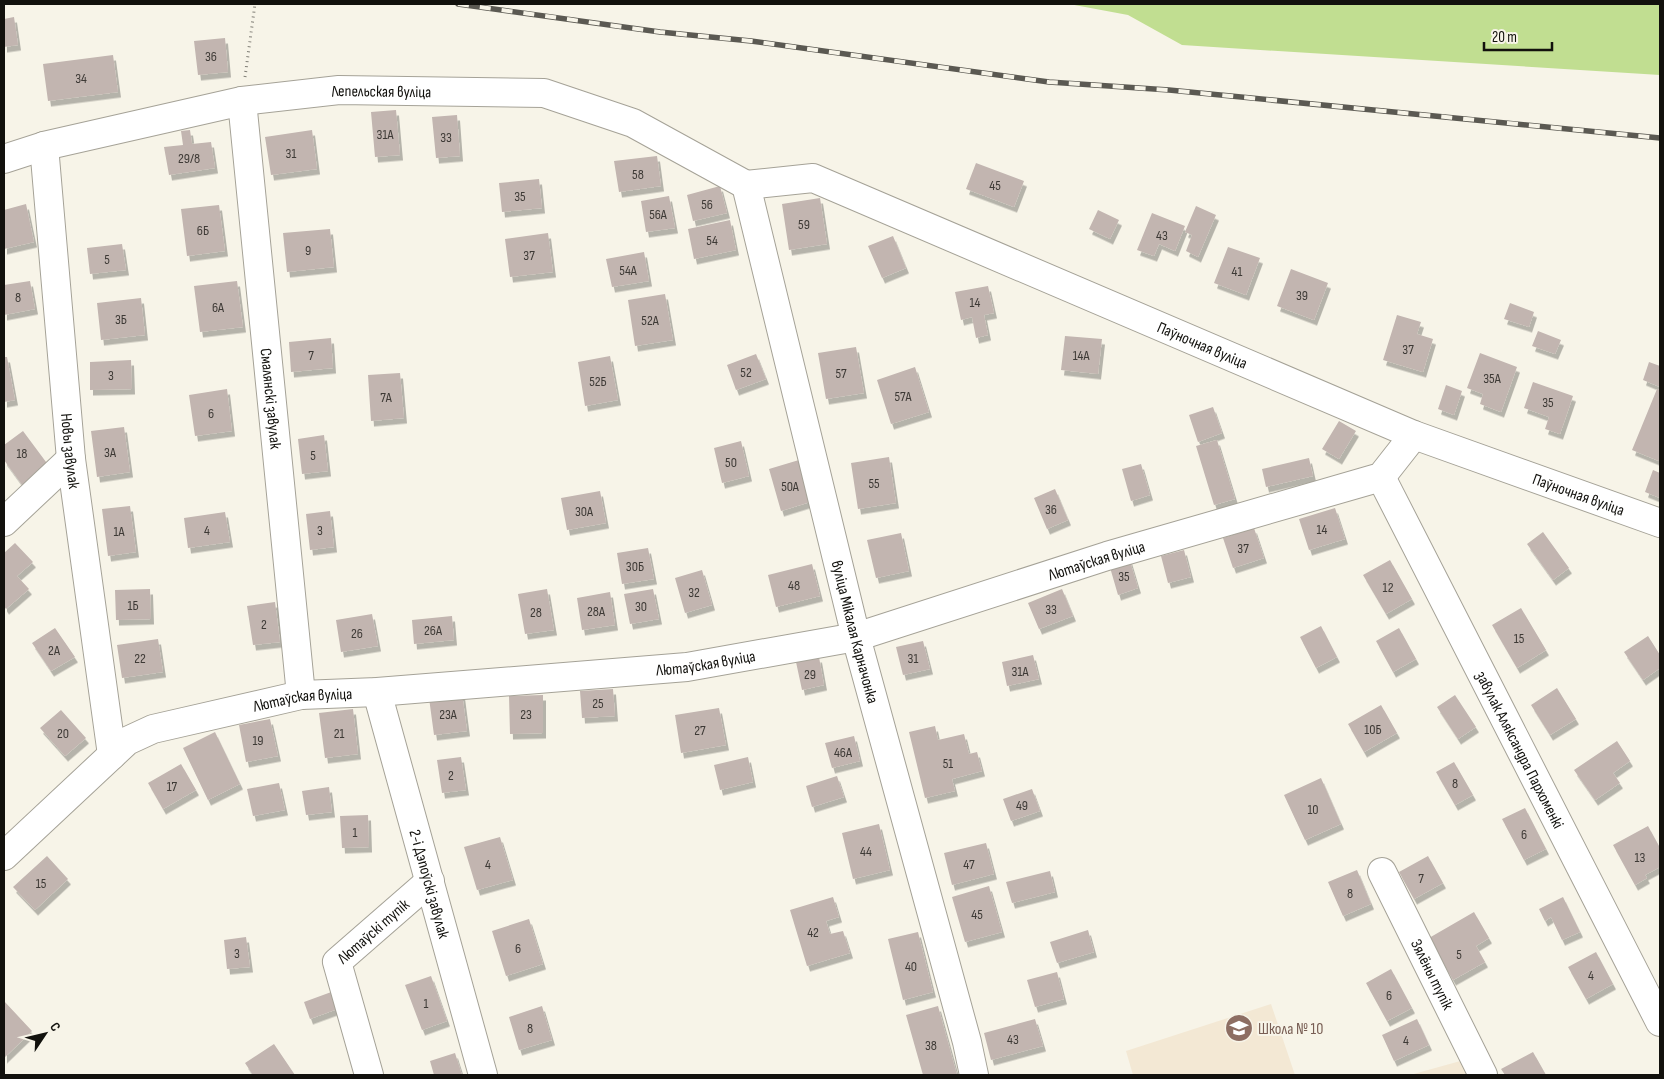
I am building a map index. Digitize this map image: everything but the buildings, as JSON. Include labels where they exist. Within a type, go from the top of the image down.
[{"type":"street","name":"Лепельская вуліца","points":[[4,159],[44,146],[242,101],[339,90],[544,93],[633,123],[746,185]]},
{"type":"street","name":"Смалянскі завулак","points":[[242,101],[301,696]]},
{"type":"street","name":"Новы завулак","points":[[44,146],[71,459],[112,755]]},
{"type":"street","name":"Паўночная вуліца","points":[[746,185],[813,178],[1414,435],[1660,523]]},
{"type":"street","name":"вуліца Мікалая Карначонка","points":[[746,185],[856,637],[967,1042],[974,1075]]},
{"type":"street","points":[[1381,477],[1414,435]]},
{"type":"street","points":[[4,522],[71,459]]},
{"type":"street","name":"Лютаўская вуліца","points":[[4,856],[127,741],[153,729],[301,696],[377,692],[687,667],[856,637],[1107,556],[1381,477]]},
{"type":"street","name":"завулак Аляксандра Пархоменкі","points":[[1381,477],[1660,1022]]},
{"type":"street","name":"2-і Дэпоўскі завулак","points":[[377,692],[483,1075]]},
{"type":"street","name":"Зялёны тупік","points":[[1382,872],[1483,1075]]},
{"type":"street","name":"Лютаўскі тупік","points":[[369,1075],[337,962],[430,880]]},
{"type":"path","points":[[242,101],[255,4]]},
{"type":"shaded area","name":"Школа № 10","points":[[1271,1004],[1295,1075],[1133,1075],[1126,1051]]},
{"type":"shaded area","points":[[1464,1060],[1472,1075],[1410,1075]]},
{"type":"green space","points":[[1069,4],[1660,4],[1660,75],[1182,45],[1128,15]]},
{"type":"railway","points":[[458,4],[660,32],[751,41],[1049,82],[1169,90],[1660,138]]},
{"type":"place","name":"Школа № 10","points":[[1239,1028]]}]
